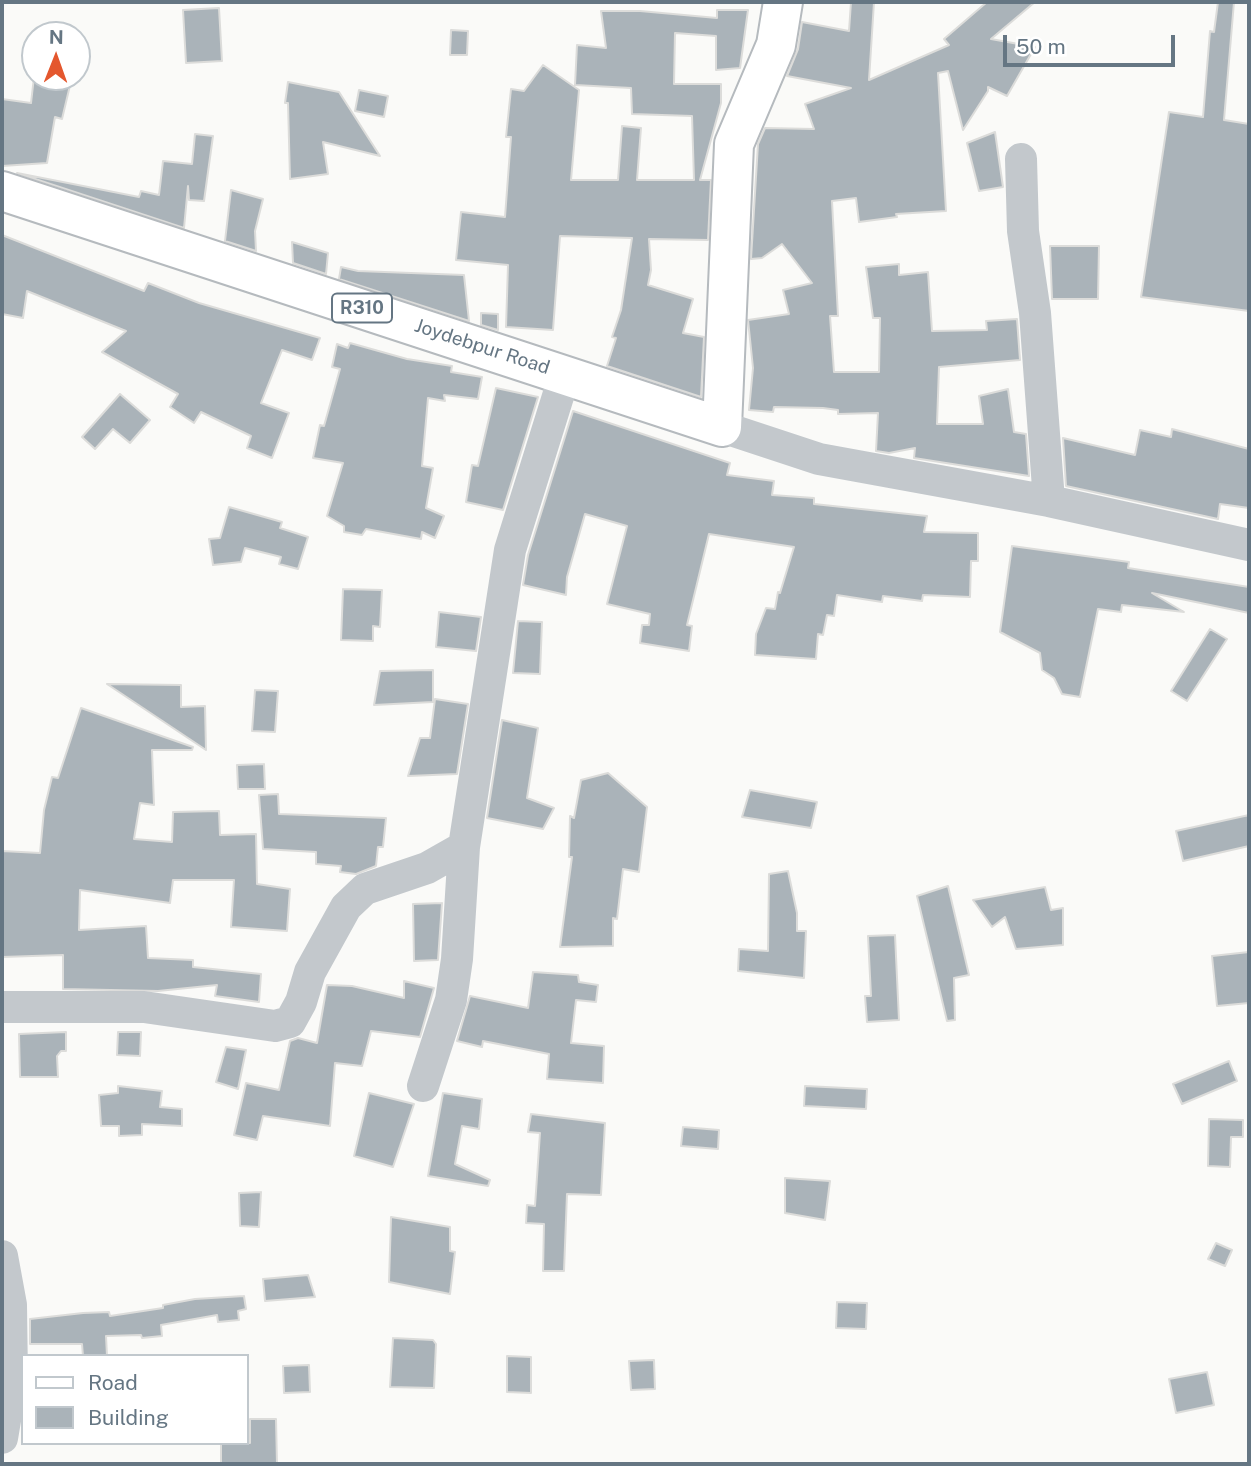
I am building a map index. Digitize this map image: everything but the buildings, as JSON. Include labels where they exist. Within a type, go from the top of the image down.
[{"type":"main road","points":[[722,427],[734,144],[776,45],[783,2]]},
{"type":"main road","name":"Joydebpur Road","points":[[2,191],[722,427]]},
{"type":"street","points":[[1021,159],[1023,231],[1035,313],[1049,502]]},
{"type":"street","points":[[423,1086],[451,1000],[457,959],[464,847],[510,550],[565,374]]},
{"type":"street","points":[[722,427],[819,459],[1049,502],[1249,545]]},
{"type":"street","points":[[2,1007],[144,1007],[275,1026],[290,1022],[301,1002],[310,972],[346,907],[365,889],[426,868],[464,847]]},
{"type":"street","points":[[2,1256],[11,1305],[12,1378],[2,1438]]}]
